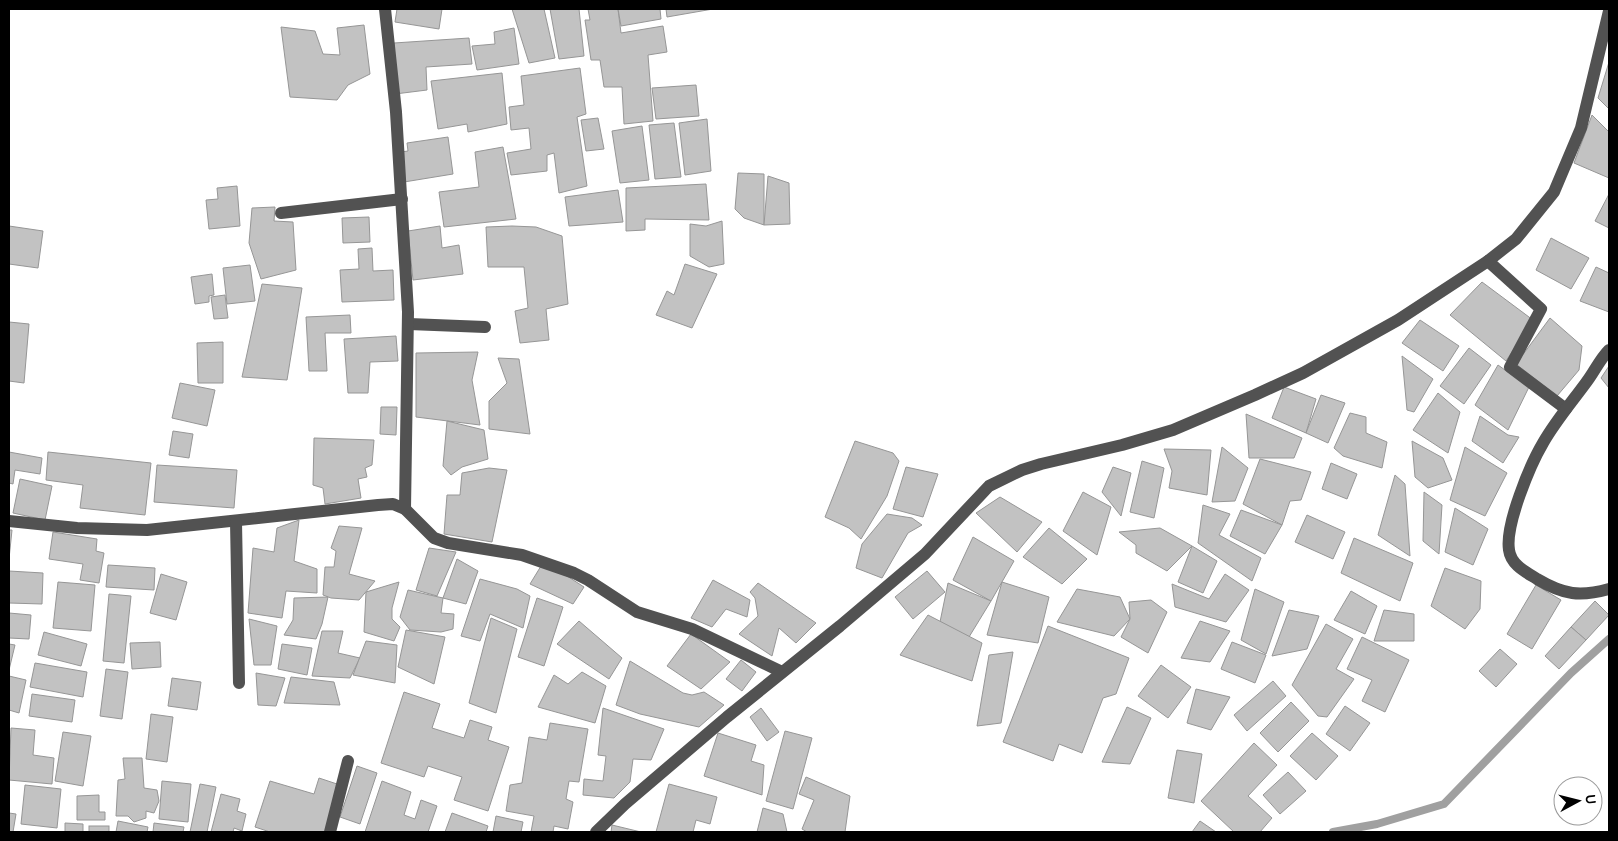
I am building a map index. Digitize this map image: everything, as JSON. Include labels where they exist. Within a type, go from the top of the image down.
[{"type":"street","points":[[385,9],[402,199],[408,324],[405,509]]},
{"type":"street","points":[[596,832],[625,804],[925,554],[988,486],[1022,470],[1122,445],[1173,430],[1211,415],[1319,363],[1398,320],[1488,261],[1516,239],[1554,192],[1581,128],[1609,11]]},
{"type":"street","points":[[281,213],[402,199]]},
{"type":"street","points":[[1488,261],[1541,309],[1510,367],[1566,409]]},
{"type":"street","points":[[408,324],[485,327]]},
{"type":"street","points":[[1609,350],[1602,357],[1595,371],[1542,444],[1516,504],[1510,528],[1509,551],[1516,565],[1525,572],[1570,593],[1586,595],[1609,589]]},
{"type":"street","points":[[9,521],[77,528],[147,530],[392,504],[405,509],[434,538],[448,543],[522,555],[574,572],[637,612],[692,629],[782,672]]},
{"type":"street","points":[[236,522],[239,683]]},
{"type":"street","points":[[330,832],[348,761]]},
{"type":"building","points":[[397,9],[442,9],[439,29],[395,22]]},
{"type":"building","points":[[512,9],[544,9],[555,58],[529,63]]},
{"type":"building","points":[[550,9],[579,9],[584,56],[559,59]]},
{"type":"building","points":[[588,9],[618,9],[621,33],[663,26],[667,52],[648,55],[653,121],[624,124],[622,87],[604,87],[600,60],[591,60],[585,20],[590,20]]},
{"type":"building","points":[[618,9],[660,9],[661,19],[621,26]]},
{"type":"building","points":[[666,9],[713,9],[667,17]]},
{"type":"building","points":[[364,25],[370,74],[348,85],[337,100],[290,97],[281,27],[315,31],[323,54],[340,55],[337,28]]},
{"type":"building","points":[[514,28],[519,64],[477,70],[472,46],[495,44],[494,32]]},
{"type":"building","points":[[469,38],[472,64],[426,67],[427,90],[395,94],[394,43]]},
{"type":"building","points":[[1609,62],[1609,109],[1598,98]]},
{"type":"building","points":[[580,68],[586,114],[577,117],[587,186],[559,193],[554,153],[547,155],[547,171],[511,175],[507,153],[531,149],[529,128],[511,130],[509,107],[524,105],[521,76]]},
{"type":"building","points":[[502,73],[507,124],[468,132],[467,124],[438,129],[431,81]]},
{"type":"building","points":[[696,85],[699,116],[656,119],[652,88]]},
{"type":"building","points":[[1592,115],[1609,132],[1609,178],[1574,163]]},
{"type":"building","points":[[598,118],[604,149],[586,151],[581,120]]},
{"type":"building","points":[[707,119],[711,171],[685,175],[679,123]]},
{"type":"building","points":[[674,123],[681,177],[655,179],[649,125]]},
{"type":"building","points":[[642,126],[649,180],[620,183],[612,131]]},
{"type":"building","points":[[448,137],[453,174],[404,182],[401,152],[408,151],[407,143]]},
{"type":"building","points":[[503,147],[516,219],[444,227],[439,192],[479,187],[475,152]]},
{"type":"building","points":[[738,173],[764,174],[764,225],[744,218],[735,209]]},
{"type":"building","points":[[768,176],[789,183],[790,224],[764,225]]},
{"type":"building","points":[[706,184],[709,220],[645,219],[645,230],[626,231],[626,188]]},
{"type":"building","points":[[237,186],[240,226],[209,229],[206,200],[218,199],[217,188]]},
{"type":"building","points":[[618,190],[623,222],[569,226],[565,197]]},
{"type":"building","points":[[1609,194],[1609,228],[1595,221]]},
{"type":"building","points":[[275,207],[274,221],[293,222],[296,270],[261,279],[249,243],[252,208]]},
{"type":"building","points":[[369,217],[370,242],[343,243],[342,218]]},
{"type":"building","points":[[722,221],[724,264],[709,267],[690,256],[690,224],[706,226]]},
{"type":"building","points":[[9,226],[43,231],[38,268],[9,264]]},
{"type":"building","points":[[440,226],[442,248],[459,245],[463,274],[413,280],[408,231]]},
{"type":"building","points":[[486,227],[536,227],[562,236],[568,304],[546,309],[549,340],[520,343],[515,311],[528,308],[524,267],[488,267]]},
{"type":"building","points":[[1551,238],[1589,258],[1571,289],[1536,270]]},
{"type":"building","points":[[372,248],[373,271],[393,270],[394,300],[342,302],[340,270],[359,269],[358,249]]},
{"type":"building","points":[[685,264],[717,274],[692,328],[656,315],[667,291],[674,295]]},
{"type":"building","points":[[250,265],[255,301],[227,304],[223,268]]},
{"type":"building","points":[[1596,267],[1609,273],[1609,312],[1580,301]]},
{"type":"building","points":[[212,274],[214,295],[209,296],[209,302],[195,304],[191,277]]},
{"type":"building","points":[[1482,282],[1533,320],[1506,361],[1450,315]]},
{"type":"building","points":[[262,284],[302,288],[287,380],[242,377]]},
{"type":"building","points":[[225,295],[228,318],[214,319],[211,297]]},
{"type":"building","points":[[350,315],[351,333],[325,333],[327,371],[309,371],[306,317]]},
{"type":"building","points":[[1550,318],[1582,346],[1579,370],[1557,396],[1516,364]]},
{"type":"building","points":[[1420,320],[1459,346],[1443,371],[1402,343]]},
{"type":"building","points":[[9,322],[29,324],[24,383],[9,381]]},
{"type":"building","points":[[396,336],[398,361],[370,362],[368,393],[348,393],[344,339]]},
{"type":"building","points":[[223,342],[223,383],[198,383],[197,343]]},
{"type":"building","points":[[1469,348],[1491,365],[1464,404],[1440,386]]},
{"type":"building","points":[[478,352],[472,380],[480,425],[416,417],[416,353]]},
{"type":"building","points":[[1402,356],[1433,379],[1414,412],[1407,410]]},
{"type":"building","points":[[498,358],[519,359],[530,434],[489,429],[489,401],[507,383]]},
{"type":"building","points":[[1498,365],[1529,387],[1508,430],[1475,405]]},
{"type":"building","points":[[1609,366],[1609,388],[1601,378]]},
{"type":"building","points":[[180,383],[215,390],[207,426],[172,418]]},
{"type":"building","points":[[1284,387],[1316,399],[1306,433],[1272,418]]},
{"type":"building","points":[[1438,393],[1460,412],[1448,453],[1413,430]]},
{"type":"building","points":[[1321,395],[1345,403],[1328,443],[1306,433]]},
{"type":"building","points":[[381,407],[397,407],[396,435],[380,434]]},
{"type":"building","points":[[1350,413],[1366,417],[1366,433],[1387,442],[1382,468],[1343,456],[1334,448]]},
{"type":"building","points":[[1246,414],[1302,438],[1294,458],[1249,458]]},
{"type":"building","points":[[1480,416],[1508,435],[1519,437],[1503,463],[1472,441]]},
{"type":"building","points":[[447,421],[484,430],[488,459],[462,467],[451,475],[443,466]]},
{"type":"building","points":[[173,431],[193,434],[189,458],[169,455]]},
{"type":"building","points":[[314,438],[374,440],[372,465],[365,468],[367,477],[358,479],[361,498],[325,504],[323,488],[313,485]]},
{"type":"building","points":[[855,441],[893,453],[899,461],[887,496],[861,539],[849,528],[825,517]]},
{"type":"building","points":[[1412,441],[1443,458],[1452,480],[1428,488],[1415,477]]},
{"type":"building","points":[[1222,447],[1248,468],[1235,501],[1212,502]]},
{"type":"building","points":[[1465,447],[1507,473],[1485,516],[1450,500]]},
{"type":"building","points":[[1164,449],[1211,450],[1207,495],[1169,488],[1172,471]]},
{"type":"building","points":[[9,452],[42,458],[40,474],[15,470],[13,484],[9,483]]},
{"type":"building","points":[[48,452],[151,463],[145,515],[80,508],[83,485],[46,480]]},
{"type":"building","points":[[1260,459],[1311,472],[1301,500],[1290,501],[1282,525],[1243,504]]},
{"type":"building","points":[[1142,461],[1164,468],[1154,518],[1130,512]]},
{"type":"building","points":[[1331,463],[1357,474],[1347,499],[1322,489]]},
{"type":"building","points":[[157,465],[237,470],[234,508],[154,502]]},
{"type":"building","points":[[906,467],[938,474],[923,517],[893,509]]},
{"type":"building","points":[[1113,467],[1131,473],[1121,516],[1102,492]]},
{"type":"building","points":[[489,468],[507,470],[492,542],[444,534],[447,495],[460,495],[462,473]]},
{"type":"building","points":[[1395,475],[1405,484],[1410,556],[1378,535]]},
{"type":"building","points":[[20,479],[52,486],[45,520],[13,513]]},
{"type":"building","points":[[1083,492],[1111,507],[1097,555],[1063,531]]},
{"type":"building","points":[[1424,492],[1442,505],[1439,554],[1423,541]]},
{"type":"building","points":[[1000,497],[1042,522],[1017,552],[976,513]]},
{"type":"building","points":[[1203,505],[1230,514],[1219,535],[1261,558],[1252,581],[1198,543]]},
{"type":"building","points":[[1455,508],[1488,529],[1473,565],[1445,552]]},
{"type":"building","points":[[1241,510],[1282,525],[1265,554],[1230,536]]},
{"type":"building","points":[[887,514],[912,518],[922,525],[908,533],[882,578],[856,568],[862,544]]},
{"type":"building","points":[[1307,515],[1345,532],[1333,559],[1295,542]]},
{"type":"building","points":[[299,520],[294,561],[317,569],[317,593],[286,591],[282,618],[248,613],[253,548],[274,552],[277,528]]},
{"type":"building","points":[[339,526],[362,528],[349,574],[375,581],[359,600],[331,598],[323,595],[325,567],[334,567],[336,551],[331,548]]},
{"type":"building","points":[[1049,528],[1087,559],[1062,584],[1023,557]]},
{"type":"building","points":[[1160,528],[1192,546],[1167,571],[1136,553],[1136,545],[1119,532]]},
{"type":"building","points":[[9,530],[12,530],[9,559]]},
{"type":"building","points":[[53,532],[97,539],[96,551],[104,553],[99,583],[80,580],[83,564],[49,559]]},
{"type":"building","points":[[973,537],[1014,561],[991,601],[953,580]]},
{"type":"building","points":[[1354,538],[1413,563],[1400,601],[1341,573]]},
{"type":"building","points":[[1192,546],[1217,561],[1203,593],[1178,582]]},
{"type":"building","points":[[429,548],[456,552],[437,596],[416,590]]},
{"type":"building","points":[[457,559],[478,571],[466,604],[443,598]]},
{"type":"building","points":[[108,565],[155,568],[154,590],[106,587]]},
{"type":"building","points":[[541,566],[567,576],[584,587],[573,604],[530,584]]},
{"type":"building","points":[[1445,568],[1481,581],[1480,609],[1465,629],[1431,606]]},
{"type":"building","points":[[9,571],[43,573],[42,604],[9,603]]},
{"type":"building","points":[[927,571],[945,592],[913,619],[895,597]]},
{"type":"building","points":[[161,574],[187,582],[176,620],[150,613]]},
{"type":"building","points":[[1225,574],[1249,590],[1226,622],[1175,607],[1172,584],[1209,599]]},
{"type":"building","points":[[480,579],[517,589],[530,596],[523,628],[490,614],[480,641],[461,636]]},
{"type":"building","points":[[713,580],[750,600],[747,617],[726,609],[712,627],[691,618]]},
{"type":"building","points":[[58,582],[95,585],[91,631],[53,628]]},
{"type":"building","points":[[399,582],[392,608],[392,619],[400,627],[394,641],[364,632],[366,592]]},
{"type":"building","points":[[1002,582],[1049,597],[1038,643],[987,635]]},
{"type":"building","points":[[758,583],[816,623],[796,643],[779,628],[772,656],[739,634],[758,616],[755,598],[750,592]]},
{"type":"building","points":[[948,583],[991,601],[969,637],[940,622]]},
{"type":"building","points":[[1536,585],[1561,600],[1532,649],[1507,634]]},
{"type":"building","points":[[1077,589],[1120,597],[1130,619],[1114,636],[1057,622]]},
{"type":"building","points":[[1255,589],[1284,602],[1266,654],[1241,640]]},
{"type":"building","points":[[408,590],[443,598],[441,613],[454,614],[453,629],[441,632],[410,630],[400,617]]},
{"type":"building","points":[[1351,591],[1377,606],[1365,634],[1334,620]]},
{"type":"building","points":[[109,594],[131,596],[124,663],[103,661]]},
{"type":"building","points":[[328,597],[322,624],[316,639],[284,635],[293,620],[294,598]]},
{"type":"building","points":[[537,598],[563,607],[544,666],[518,657]]},
{"type":"building","points":[[1151,600],[1167,612],[1148,653],[1121,637],[1130,619],[1129,602]]},
{"type":"building","points":[[1595,601],[1609,615],[1586,640],[1571,627]]},
{"type":"building","points":[[1289,610],[1319,616],[1307,649],[1272,656]]},
{"type":"building","points":[[1384,610],[1414,614],[1414,641],[1374,641]]},
{"type":"building","points":[[9,613],[31,615],[29,639],[9,638]]},
{"type":"building","points":[[928,615],[982,643],[972,681],[900,655]]},
{"type":"building","points":[[491,618],[517,629],[496,713],[469,703]]},
{"type":"building","points":[[249,619],[277,626],[271,665],[254,665]]},
{"type":"building","points":[[579,621],[622,658],[609,679],[557,644]]},
{"type":"building","points":[[1200,621],[1230,631],[1210,662],[1181,658]]},
{"type":"building","points":[[1326,624],[1353,639],[1336,669],[1354,679],[1327,717],[1318,716],[1292,685]]},
{"type":"building","points":[[1048,626],[1129,658],[1116,694],[1103,698],[1082,753],[1059,744],[1053,761],[1003,742]]},
{"type":"building","points":[[1571,627],[1586,640],[1559,669],[1545,656]]},
{"type":"building","points":[[406,630],[445,637],[434,684],[398,667]]},
{"type":"building","points":[[322,631],[343,631],[338,653],[360,658],[350,678],[312,676]]},
{"type":"building","points":[[44,632],[87,644],[81,666],[38,655]]},
{"type":"building","points":[[691,634],[730,662],[701,689],[667,666]]},
{"type":"building","points":[[1362,637],[1409,660],[1385,712],[1362,701],[1372,680],[1347,669]]},
{"type":"building","points":[[366,641],[397,645],[395,683],[353,675]]},
{"type":"building","points":[[160,642],[161,667],[132,669],[130,643]]},
{"type":"building","points":[[1232,642],[1266,655],[1255,683],[1221,669]]},
{"type":"building","points":[[9,644],[15,645],[9,670]]},
{"type":"building","points":[[282,644],[312,648],[307,675],[278,669]]},
{"type":"building","points":[[1500,649],[1517,664],[1496,687],[1479,671]]},
{"type":"building","points":[[1013,652],[1001,723],[977,726],[989,655]]},
{"type":"building","points":[[741,660],[756,672],[742,691],[726,679]]},
{"type":"building","points":[[630,661],[683,693],[692,695],[704,692],[724,705],[699,727],[640,714],[616,705]]},
{"type":"building","points":[[35,663],[87,672],[83,697],[30,687]]},
{"type":"building","points":[[1161,665],[1191,687],[1168,718],[1138,696]]},
{"type":"building","points":[[106,669],[128,672],[122,719],[100,716]]},
{"type":"building","points":[[582,672],[606,686],[595,723],[538,707],[554,675],[568,684]]},
{"type":"building","points":[[256,673],[285,678],[276,706],[258,705]]},
{"type":"building","points":[[9,676],[26,680],[19,713],[9,710]]},
{"type":"building","points":[[291,677],[334,682],[340,705],[284,703]]},
{"type":"building","points":[[172,678],[201,682],[197,710],[168,706]]},
{"type":"building","points":[[1273,681],[1286,696],[1247,731],[1234,715]]},
{"type":"building","points":[[1196,689],[1230,697],[1211,730],[1187,723]]},
{"type":"building","points":[[404,692],[440,704],[432,728],[464,738],[470,720],[492,727],[488,740],[509,747],[488,811],[454,800],[462,777],[428,766],[424,777],[381,763]]},
{"type":"building","points":[[32,694],[75,700],[72,722],[29,716]]},
{"type":"building","points":[[1291,702],[1309,721],[1278,752],[1260,733]]},
{"type":"building","points":[[1345,706],[1370,723],[1350,751],[1326,734]]},
{"type":"building","points":[[1127,707],[1151,718],[1130,764],[1102,762]]},
{"type":"building","points":[[603,708],[664,729],[651,760],[633,759],[630,782],[614,798],[583,795],[584,779],[603,781],[606,756],[598,755]]},
{"type":"building","points":[[761,708],[779,732],[767,741],[750,717]]},
{"type":"building","points":[[151,714],[173,717],[167,762],[146,759]]},
{"type":"building","points":[[550,723],[588,729],[579,782],[569,781],[566,799],[573,802],[568,829],[554,826],[553,832],[531,832],[534,816],[506,811],[510,785],[522,783],[529,737],[547,740]]},
{"type":"building","points":[[11,728],[35,730],[33,755],[54,758],[52,784],[9,780]]},
{"type":"building","points":[[785,731],[812,738],[793,809],[766,801]]},
{"type":"building","points":[[63,732],[91,736],[83,786],[55,781]]},
{"type":"building","points":[[718,733],[756,745],[751,761],[764,765],[762,795],[704,776]]},
{"type":"building","points":[[1312,733],[1338,756],[1316,780],[1290,756]]},
{"type":"building","points":[[1254,743],[1277,765],[1248,796],[1272,818],[1260,832],[1234,832],[1201,801]]},
{"type":"building","points":[[1177,750],[1202,754],[1194,803],[1168,798]]},
{"type":"building","points":[[123,758],[142,758],[144,788],[157,790],[159,801],[154,813],[146,811],[146,818],[134,822],[128,816],[116,816],[118,780],[125,779]]},
{"type":"building","points":[[357,766],[377,773],[360,824],[340,817]]},
{"type":"building","points":[[1288,772],[1306,791],[1280,814],[1263,795]]},
{"type":"building","points":[[806,777],[850,796],[845,832],[807,832],[802,829],[814,800],[799,794]]},
{"type":"building","points":[[319,778],[340,785],[325,832],[270,832],[255,827],[270,781],[314,794]]},
{"type":"building","points":[[162,781],[191,784],[188,822],[159,819]]},
{"type":"building","points":[[382,781],[411,792],[404,815],[415,819],[421,800],[437,806],[428,832],[365,832]]},
{"type":"building","points":[[200,784],[216,787],[207,832],[190,832]]},
{"type":"building","points":[[669,784],[717,797],[710,824],[696,820],[693,832],[656,832]]},
{"type":"building","points":[[25,785],[61,789],[57,828],[21,824]]},
{"type":"building","points":[[221,794],[240,799],[237,811],[246,814],[242,831],[234,828],[233,832],[211,832]]},
{"type":"building","points":[[99,795],[99,812],[105,812],[105,820],[77,820],[77,796]]},
{"type":"building","points":[[763,808],[783,814],[787,832],[757,832]]},
{"type":"building","points":[[9,813],[16,814],[13,832],[9,832]]},
{"type":"building","points":[[452,813],[488,826],[486,832],[445,832]]},
{"type":"building","points":[[496,816],[523,822],[521,832],[493,832]]},
{"type":"building","points":[[118,821],[148,827],[147,832],[116,832]]},
{"type":"building","points":[[1200,821],[1216,832],[1192,832]]},
{"type":"building","points":[[65,823],[83,824],[83,832],[65,832]]},
{"type":"building","points":[[154,823],[184,827],[183,832],[153,832]]},
{"type":"building","points":[[612,825],[641,832],[611,832]]},
{"type":"building","points":[[89,826],[109,826],[109,832],[89,832]]},
{"type":"waterway","points":[[1333,832],[1377,824],[1444,804],[1571,673],[1609,639]]}]
